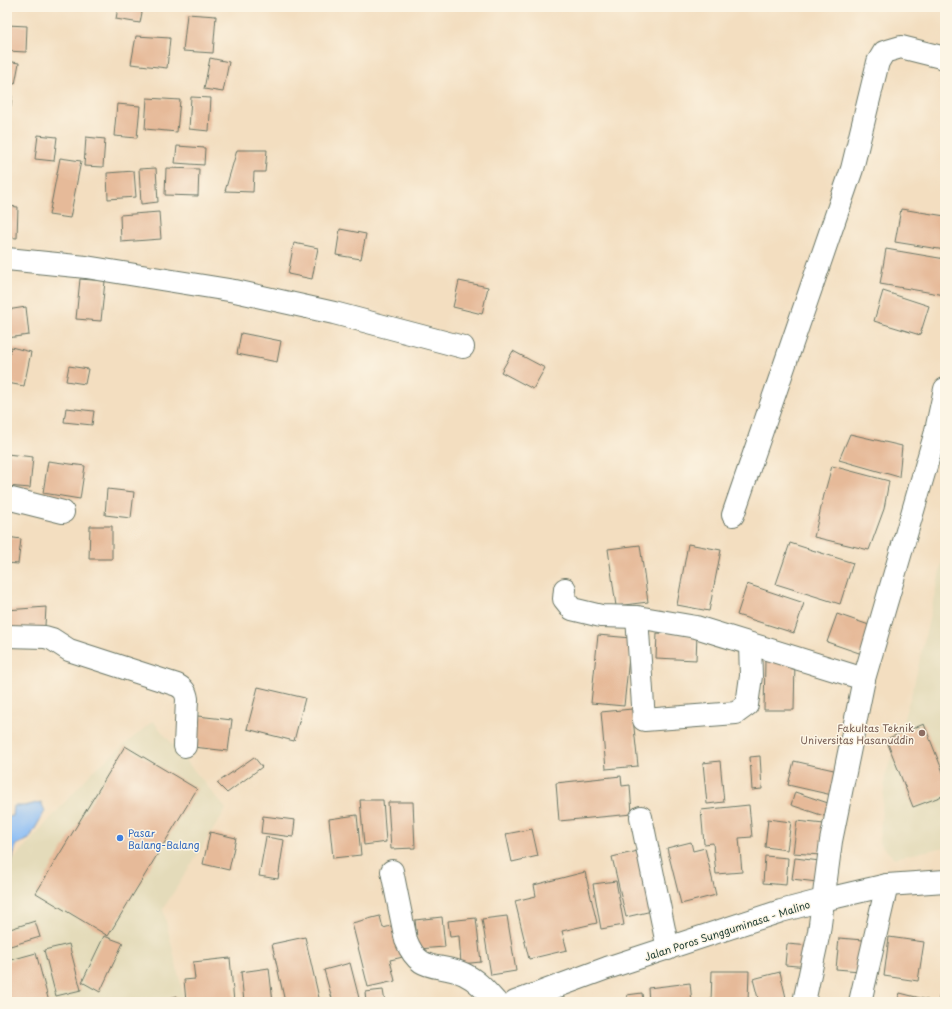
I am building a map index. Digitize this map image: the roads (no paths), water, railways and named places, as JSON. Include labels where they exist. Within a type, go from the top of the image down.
[{"type":"street","points":[[733,515],[852,169],[878,62],[884,52],[901,47],[945,58]]},
{"type":"street","points":[[7,259],[86,267],[235,291],[334,313],[463,347]]},
{"type":"street","points":[[804,1002],[819,932],[831,840],[864,679],[935,435],[945,389]]},
{"type":"street","points":[[7,498],[63,512]]},
{"type":"street","points":[[565,589],[564,599],[572,609],[601,616],[637,617],[696,627],[750,645],[864,679]]},
{"type":"street","points":[[637,617],[644,720],[736,713],[746,706],[751,676],[750,645]]},
{"type":"street","points":[[7,636],[45,637],[52,639],[69,650],[184,688],[187,699],[185,746]]},
{"type":"street","points":[[641,817],[668,949]]},
{"type":"street","points":[[392,870],[406,940],[410,950],[417,959],[427,964],[462,973],[476,981],[496,1002]]},
{"type":"street","name":"Jalan Poros Sungguminasa - Malino","points":[[515,1002],[607,968],[823,900],[887,885],[945,881]]},
{"type":"street","points":[[860,1002],[887,885]]},
{"type":"water","points":[[41,802],[45,811],[29,839],[16,845],[8,877],[7,817],[13,816],[14,806],[25,806]]},
{"type":"place","name":"Fakultas Teknik Universitas Hasanuddin","points":[[922,733]]},
{"type":"place","name":"Pasar Balang-Balang","points":[[120,838]]}]
